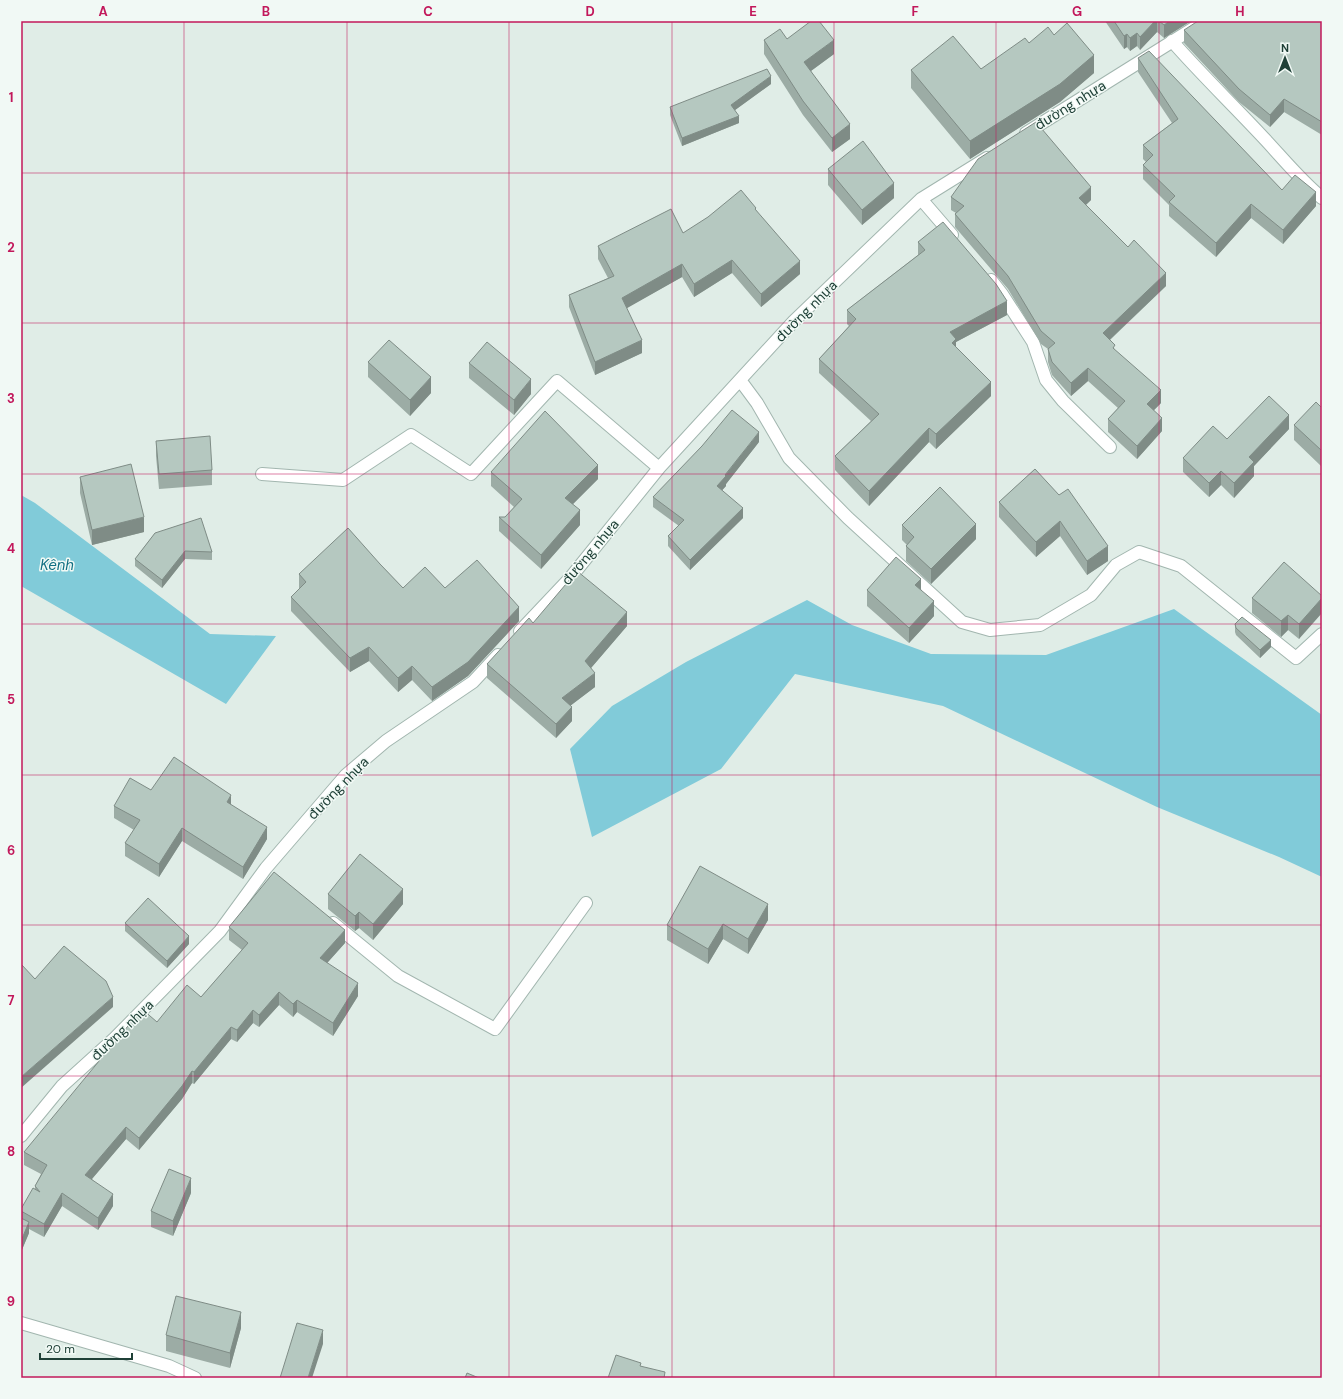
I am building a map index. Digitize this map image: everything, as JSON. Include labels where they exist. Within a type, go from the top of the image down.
[{"type":"street","name":"đường nhựa","points":[[1013,141],[1205,21]]},
{"type":"street","points":[[1172,41],[1208,82],[1298,176],[1322,198]]},
{"type":"street","name":"đường nhựa","points":[[21,1136],[62,1086],[115,1038],[220,930],[266,868],[346,775],[386,741],[473,682],[571,577],[659,468],[794,321],[921,199],[1000,149]]},
{"type":"street","points":[[921,199],[962,246]]},
{"type":"street","points":[[982,270],[1002,294],[1033,342],[1046,380],[1063,401],[1110,447]]},
{"type":"street","points":[[740,380],[757,403],[789,458],[848,518],[962,622],[990,630],[1040,625],[1091,594],[1116,566],[1139,552],[1181,566],[1296,658],[1322,634]]},
{"type":"street","points":[[262,474],[343,480],[411,435],[471,474],[557,381],[659,468]]},
{"type":"street","points":[[266,868],[278,878]]},
{"type":"street","points":[[326,917],[398,976],[495,1029],[586,903]]},
{"type":"street","points":[[21,1323],[169,1366],[195,1378]]},
{"type":"water","name":"Kênh","points":[[21,495],[35,503],[210,634],[276,636],[226,704],[21,586]]},
{"type":"water","points":[[807,600],[852,625],[931,654],[1046,655],[1174,609],[1322,715],[1322,877],[1279,857],[1157,807],[943,706],[795,674],[721,769],[592,837],[570,749],[612,706],[686,662]]},
{"type":"building","points":[[811,21],[819,21],[834,40],[804,62],[850,124],[832,138],[803,101],[764,40],[780,29],[787,39]]},
{"type":"building","points":[[1114,21],[1155,21],[1140,37],[1137,33],[1130,38],[1127,34],[1124,36]]},
{"type":"building","points":[[1159,21],[1170,21],[1164,25]]},
{"type":"building","points":[[1198,21],[1322,21],[1322,122],[1284,99],[1270,115],[1239,89],[1184,30]]},
{"type":"building","points":[[1067,23],[1094,55],[1060,84],[970,141],[911,70],[953,36],[981,69],[1025,38],[1029,43],[1048,27],[1054,35]]},
{"type":"building","points":[[1149,51],[1282,190],[1295,175],[1316,192],[1283,230],[1251,204],[1216,243],[1169,202],[1175,196],[1143,165],[1153,155],[1143,145],[1178,119],[1138,58]]},
{"type":"building","points":[[767,69],[771,76],[731,105],[739,116],[682,138],[670,107]]},
{"type":"building","points":[[1036,122],[1091,187],[1079,198],[1128,247],[1134,240],[1166,273],[1103,333],[1115,345],[1113,348],[1161,390],[1147,404],[1162,418],[1137,446],[1108,419],[1125,401],[1088,368],[1071,383],[1052,362],[1048,349],[1055,343],[1041,331],[1008,276],[955,214],[964,206],[951,197],[978,159]]},
{"type":"building","points":[[863,141],[894,183],[862,210],[828,169]]},
{"type":"building","points":[[741,190],[756,208],[755,209],[800,261],[761,294],[732,260],[694,284],[682,264],[622,298],[642,340],[595,362],[569,295],[614,276],[598,246],[671,209],[683,233],[708,217]]},
{"type":"building","points":[[943,222],[996,284],[1007,301],[950,332],[956,339],[952,343],[991,382],[936,434],[929,428],[869,491],[835,456],[879,414],[819,359],[856,319],[847,310],[925,250],[918,242]]},
{"type":"building","points":[[389,340],[431,377],[410,400],[368,362]]},
{"type":"building","points":[[487,342],[531,379],[514,400],[469,363]]},
{"type":"building","points":[[1269,396],[1289,415],[1249,457],[1254,462],[1234,483],[1221,471],[1209,483],[1183,458],[1213,426],[1227,439]]},
{"type":"building","points":[[1316,402],[1322,408],[1321,450],[1294,425]]},
{"type":"building","points":[[732,410],[759,432],[717,486],[743,508],[690,560],[668,536],[684,520],[653,497],[702,446]]},
{"type":"building","points":[[545,411],[598,465],[565,498],[580,510],[541,555],[499,517],[505,517],[522,499],[491,472]]},
{"type":"building","points":[[210,436],[212,470],[159,474],[156,441]]},
{"type":"building","points":[[131,464],[144,517],[92,530],[80,477]]},
{"type":"building","points":[[1035,469],[1059,495],[1068,489],[1108,546],[1087,561],[1060,521],[1036,542],[999,502]]},
{"type":"building","points":[[940,487],[976,524],[931,569],[906,546],[914,537],[902,525]]},
{"type":"building","points":[[201,518],[212,552],[185,551],[162,580],[135,559],[155,533]]},
{"type":"building","points":[[348,528],[403,588],[425,567],[445,588],[477,560],[519,607],[468,662],[432,687],[412,666],[398,678],[369,647],[350,658],[291,597],[306,582],[299,574]]},
{"type":"building","points":[[896,557],[921,579],[915,585],[934,601],[909,628],[867,590]]},
{"type":"building","points":[[1284,562],[1322,596],[1322,598],[1299,624],[1288,615],[1281,621],[1252,598]]},
{"type":"building","points":[[577,571],[627,612],[585,661],[595,673],[562,698],[572,707],[556,724],[487,664],[529,618],[533,623]]},
{"type":"building","points":[[1242,617],[1271,640],[1260,650],[1236,628],[1235,624]]},
{"type":"building","points":[[174,757],[231,795],[227,802],[267,827],[243,867],[182,828],[159,864],[125,843],[140,820],[114,806],[130,778],[151,790]]},
{"type":"building","points":[[360,854],[403,889],[373,924],[359,912],[355,916],[328,894]]},
{"type":"building","points":[[700,866],[768,904],[748,939],[723,924],[708,949],[667,925]]},
{"type":"building","points":[[274,872],[345,930],[320,958],[358,983],[333,1023],[297,1000],[293,1004],[279,992],[259,1015],[253,1010],[237,1030],[231,1027],[194,1072],[192,1071],[182,1086],[139,1138],[126,1127],[85,1175],[113,1194],[98,1218],[62,1193],[44,1224],[21,1211],[33,1188],[40,1192],[35,1186],[47,1165],[24,1152],[142,1009],[157,1022],[187,985],[201,997],[248,943],[229,927]]},
{"type":"building","points":[[148,898],[189,936],[167,961],[125,923]]},
{"type":"building","points":[[64,946],[106,981],[113,997],[21,1077],[21,964],[35,979]]},
{"type":"building","points":[[169,1169],[191,1178],[173,1221],[151,1211]]},
{"type":"building","points":[[21,1218],[29,1222],[21,1241]]},
{"type":"building","points":[[176,1296],[241,1312],[230,1353],[166,1335]]},
{"type":"building","points":[[297,1323],[323,1330],[308,1378],[280,1378]]},
{"type":"building","points":[[616,1355],[641,1363],[640,1366],[665,1372],[664,1378],[608,1378]]},
{"type":"building","points":[[467,1373],[479,1378],[465,1378]]}]
